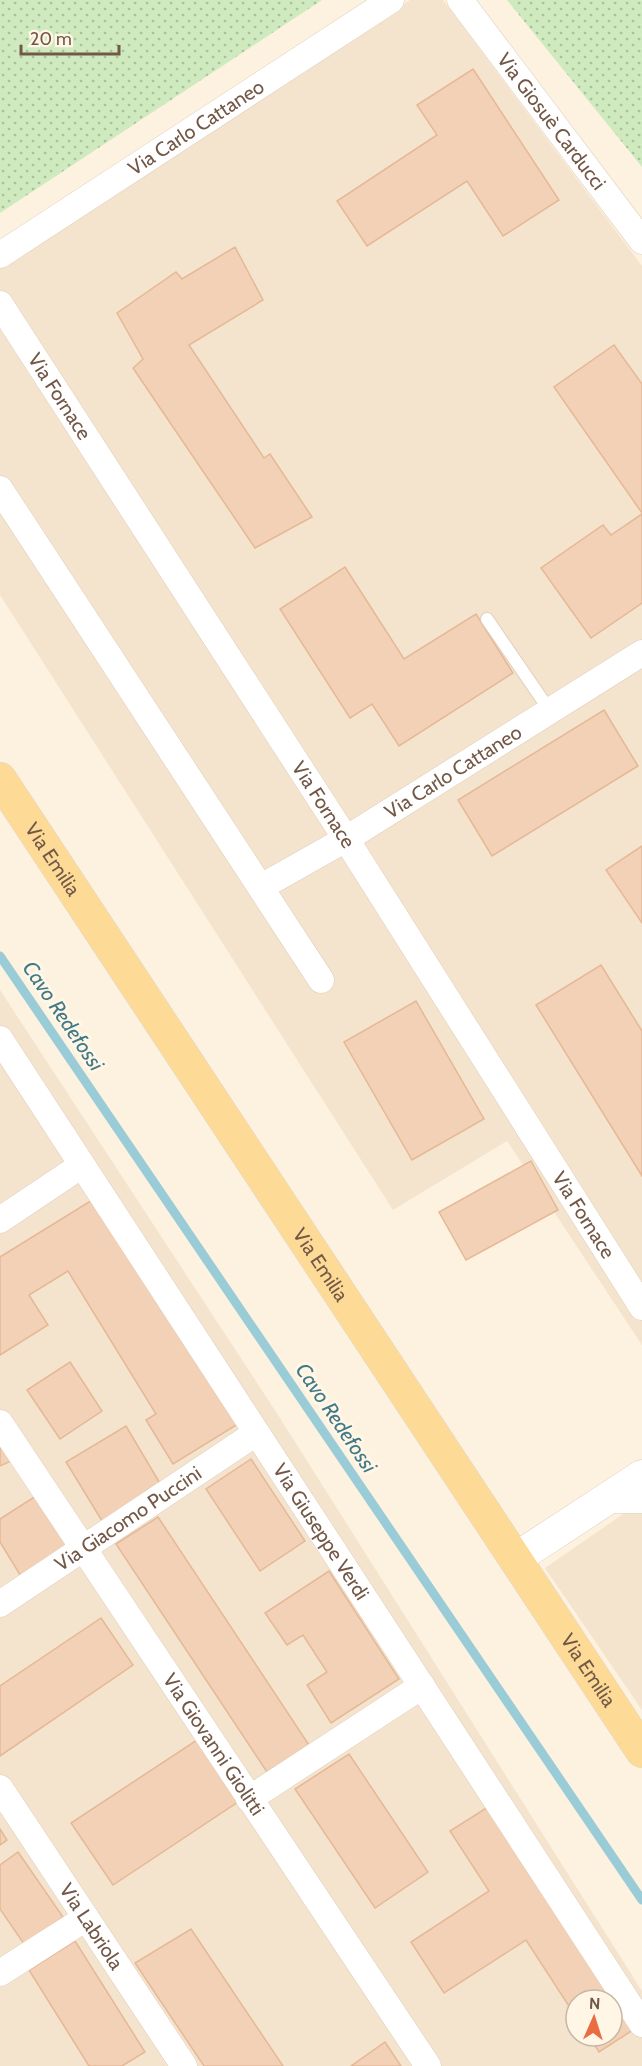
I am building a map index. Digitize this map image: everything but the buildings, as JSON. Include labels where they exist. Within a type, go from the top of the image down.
[{"type":"main road","name":"Via Emilia","points":[[0,779],[642,1751]]},
{"type":"street","name":"Via Carlo Cattaneo","points":[[0,255],[391,0]]},
{"type":"street","name":"Via Giosuè Carducci","points":[[460,0],[642,241]]},
{"type":"street","name":"Via Fornace","points":[[0,304],[346,839],[642,1307]]},
{"type":"street","points":[[2,494],[321,980]]},
{"type":"street","name":"Via Carlo Cattaneo","points":[[261,888],[346,839],[642,652]]},
{"type":"street","name":"Via Giuseppe Verdi","points":[[0,1039],[642,2024]]},
{"type":"street","points":[[0,1220],[82,1165]]},
{"type":"street","name":"Via Giovanni Giolitti","points":[[0,1423],[428,2066]]},
{"type":"street","name":"Via Giacomo Puccini","points":[[0,1604],[256,1433]]},
{"type":"street","points":[[515,1559],[642,1476]]},
{"type":"street","points":[[605,1500],[642,1500]]},
{"type":"street","points":[[249,1799],[422,1686]]},
{"type":"street","name":"Via Labriola","points":[[0,1788],[184,2066]]},
{"type":"street","points":[[0,1973],[86,1918]]},
{"type":"lane","points":[[487,619],[550,711]]},
{"type":"shaded area","points":[[410,0],[443,0],[642,266],[642,1345],[507,1141],[393,1210],[0,595],[0,266]]},
{"type":"shaded area","points":[[0,990],[278,1415],[642,1991],[642,2066],[0,2066]]},
{"type":"shaded area","points":[[642,1501],[642,1710],[545,1568]]},
{"type":"green space","points":[[0,0],[322,0],[0,213]]},
{"type":"green space","points":[[507,0],[642,0],[642,167]]},
{"type":"waterway","name":"Cavo Redefossi","points":[[0,956],[642,1900]]}]
